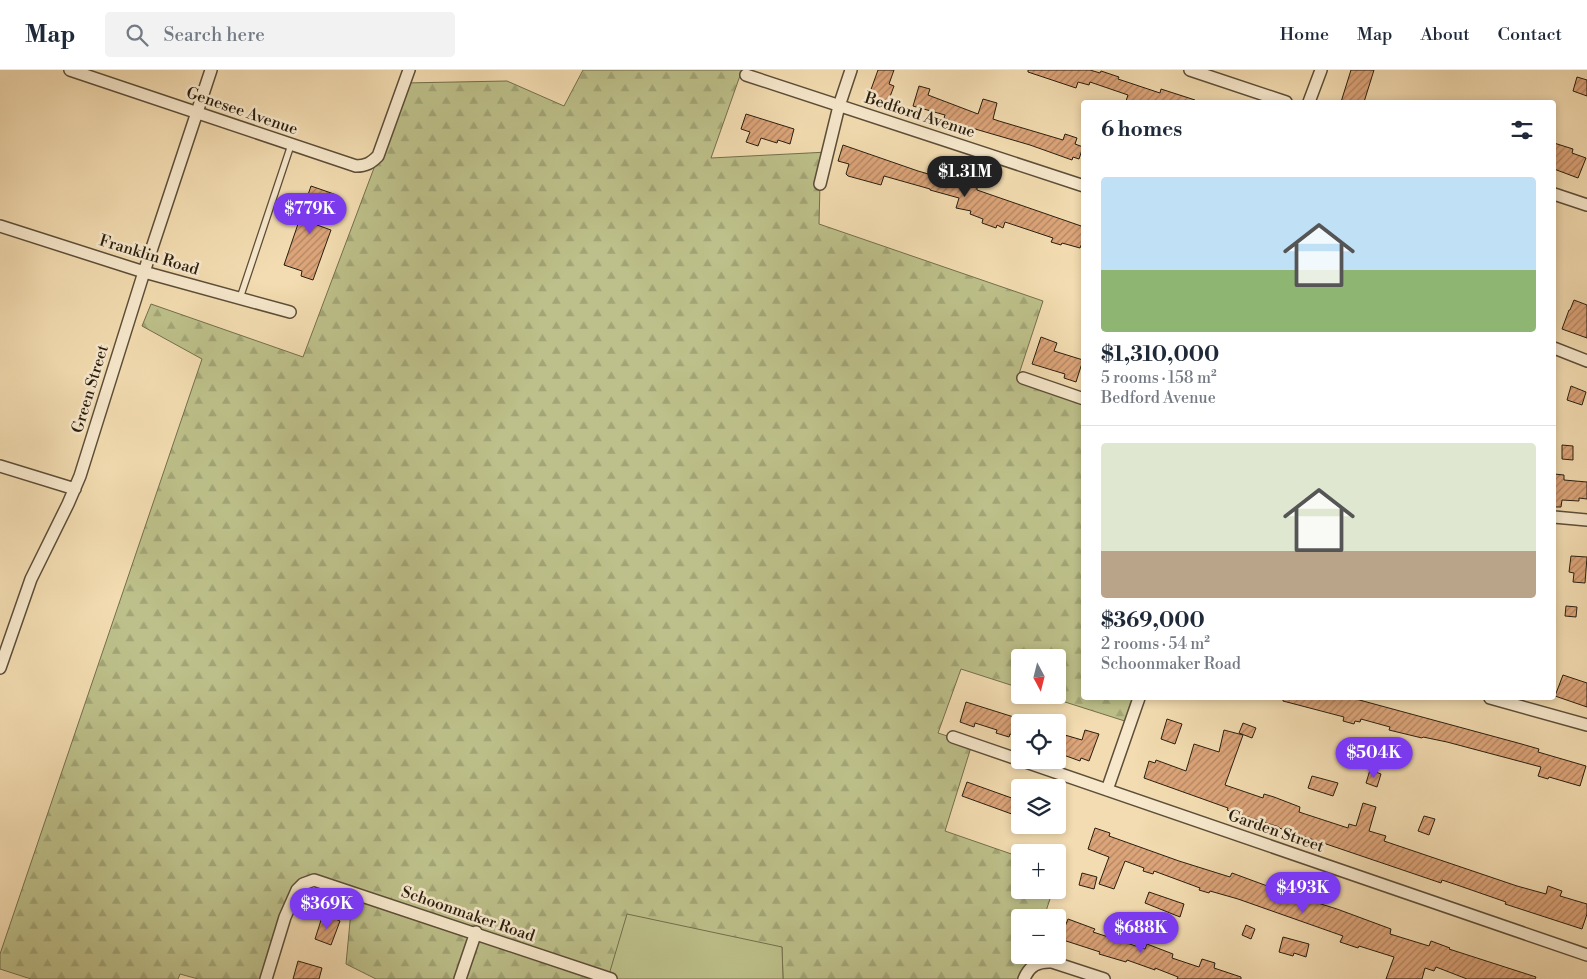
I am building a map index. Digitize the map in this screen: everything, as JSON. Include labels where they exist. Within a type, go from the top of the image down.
[{"type":"street","name":"Genesee Avenue","points":[[70,70],[356,166],[365,166],[372,162],[380,152],[409,70]]},
{"type":"street","name":"Green Street","points":[[0,668],[5,636],[75,489],[210,70]]},
{"type":"street","points":[[820,184],[839,106],[851,70]]},
{"type":"street","points":[[1190,70],[1280,100]]},
{"type":"street","points":[[1310,100],[1321,70]]},
{"type":"street","name":"Bedford Avenue","points":[[746,75],[1081,185]]},
{"type":"street","points":[[1556,195],[1587,205]]},
{"type":"street","name":"Franklin Road","points":[[0,226],[144,272],[290,312]]},
{"type":"street","points":[[1556,349],[1587,361]]},
{"type":"street","points":[[1023,378],[1081,398]]},
{"type":"street","points":[[0,466],[75,489]]},
{"type":"street","points":[[1556,517],[1587,520]]},
{"type":"street","points":[[1107,790],[1139,700]]},
{"type":"street","points":[[1497,700],[1587,725]]},
{"type":"street","name":"Garden Street","points":[[954,738],[1587,954]]},
{"type":"street","name":"Schoonmaker Road","points":[[266,979],[285,917],[297,890],[303,884],[314,880],[611,979]]},
{"type":"street","points":[[460,979],[476,933]]},
{"type":"street","points":[[1024,979],[1026,972],[1033,965],[1043,961],[1052,962],[1104,979]]},
{"type":"lane","points":[[240,298],[290,145]]},
{"type":"green space","points":[[583,70],[742,70],[711,158],[828,152],[820,184],[819,224],[1043,301],[1018,377],[1081,398],[1081,700],[1138,700],[1131,723],[1066,702],[1066,649],[1011,649],[1011,685],[961,669],[938,733],[972,744],[945,831],[1011,854],[1011,899],[1050,899],[1047,909],[1011,909],[1011,964],[1029,964],[1024,979],[783,979],[782,947],[612,979],[376,979],[346,964],[353,890],[303,884],[266,979],[198,979],[180,974],[178,979],[31,979],[0,969],[0,954],[202,359],[142,326],[151,304],[303,357],[404,83],[507,81],[564,106]]},
{"type":"green space","points":[[627,914],[782,947],[783,979],[608,978]]},
{"type":"building","points":[[878,70],[894,70],[889,84],[894,86],[888,102],[869,95]]},
{"type":"building","points":[[1028,70],[1090,70],[1100,73],[1101,71],[1119,77],[1118,79],[1160,93],[1161,89],[1195,100],[1126,100],[1128,95],[1090,82],[1089,85],[1078,82],[1076,88],[1028,72]]},
{"type":"building","points":[[1351,70],[1374,70],[1365,100],[1342,100]]},
{"type":"building","points":[[1577,77],[1587,80],[1587,96],[1573,91]]},
{"type":"building","points":[[919,86],[930,89],[928,95],[978,114],[983,99],[997,103],[993,119],[1063,140],[1065,134],[1077,138],[1075,144],[1081,146],[1081,153],[1079,159],[1073,157],[1072,160],[1030,145],[958,124],[944,118],[945,115],[913,106]]},
{"type":"building","points":[[746,114],[794,129],[790,144],[778,140],[777,143],[761,138],[758,146],[746,142],[750,132],[741,129]]},
{"type":"building","points":[[1556,144],[1573,149],[1572,153],[1586,158],[1578,178],[1556,170]]},
{"type":"building","points":[[843,145],[918,171],[977,188],[977,190],[1081,226],[1081,246],[1080,248],[1051,242],[1053,238],[1005,222],[1003,228],[997,225],[996,228],[982,223],[983,219],[970,214],[971,211],[956,208],[959,198],[884,176],[881,185],[848,176],[846,174],[849,164],[838,161]]},
{"type":"building","points":[[311,186],[334,194],[330,205],[324,203],[317,225],[331,230],[313,280],[301,276],[302,271],[284,265]]},
{"type":"building","points":[[1574,300],[1587,305],[1587,338],[1562,329]]},
{"type":"building","points":[[1041,337],[1057,343],[1054,351],[1081,359],[1076,382],[1064,378],[1065,374],[1032,364]]},
{"type":"building","points":[[1571,386],[1586,392],[1582,405],[1567,400]]},
{"type":"building","points":[[1562,445],[1573,446],[1573,460],[1562,459]]},
{"type":"building","points":[[1556,474],[1564,475],[1564,480],[1587,482],[1587,499],[1579,498],[1579,501],[1562,500],[1561,507],[1556,507]]},
{"type":"building","points":[[1571,556],[1587,557],[1585,583],[1573,582],[1574,573],[1569,572]]},
{"type":"building","points":[[1566,606],[1577,607],[1576,617],[1565,616]]},
{"type":"building","points":[[1563,675],[1587,683],[1587,707],[1556,696]]},
{"type":"building","points":[[1359,700],[1539,749],[1538,752],[1586,766],[1580,786],[1549,777],[1548,779],[1538,776],[1541,767],[1447,742],[1389,730],[1390,727],[1361,719],[1360,722],[1355,721],[1354,724],[1343,721],[1344,717],[1283,701]]},
{"type":"building","points":[[966,702],[1011,716],[1011,734],[1009,737],[996,733],[997,730],[975,723],[974,727],[960,722]]},
{"type":"building","points":[[1167,719],[1182,724],[1175,744],[1161,739]]},
{"type":"building","points":[[1243,723],[1256,728],[1252,738],[1239,733]]},
{"type":"building","points":[[1085,730],[1099,734],[1089,761],[1081,758],[1080,761],[1066,756],[1066,735],[1082,740]]},
{"type":"building","points":[[1224,730],[1243,735],[1225,785],[1263,798],[1264,794],[1274,797],[1300,807],[1299,812],[1348,828],[1349,824],[1356,826],[1363,803],[1376,807],[1369,831],[1386,836],[1384,841],[1517,886],[1546,894],[1548,886],[1562,891],[1560,896],[1587,904],[1587,914],[1582,929],[1505,904],[1506,902],[1442,880],[1441,883],[1279,828],[1144,778],[1149,761],[1155,763],[1156,760],[1186,771],[1194,744],[1219,752]]},
{"type":"building","points":[[1370,770],[1381,774],[1377,787],[1366,783]]},
{"type":"building","points":[[1312,776],[1338,783],[1333,796],[1308,788]]},
{"type":"building","points":[[967,782],[1011,798],[1011,814],[962,796]]},
{"type":"building","points":[[1424,816],[1435,819],[1429,835],[1418,831]]},
{"type":"building","points":[[1095,828],[1110,833],[1109,836],[1179,861],[1230,877],[1232,873],[1337,909],[1391,929],[1390,934],[1429,946],[1431,941],[1449,949],[1536,977],[1535,979],[1467,979],[1436,967],[1434,971],[1425,968],[1422,979],[1386,979],[1394,957],[1340,942],[1343,936],[1238,899],[1199,890],[1200,888],[1154,871],[1153,874],[1143,871],[1144,868],[1125,861],[1114,889],[1099,884],[1109,857],[1088,849]]},
{"type":"building","points":[[1082,873],[1097,877],[1094,889],[1079,885]]},
{"type":"building","points":[[1149,892],[1184,904],[1180,917],[1145,903]]},
{"type":"building","points":[[323,914],[340,921],[331,945],[315,939]]},
{"type":"building","points":[[1068,919],[1095,929],[1093,932],[1145,949],[1147,944],[1173,954],[1172,958],[1199,967],[1202,959],[1215,963],[1214,968],[1241,977],[1241,979],[1177,979],[1178,977],[1155,968],[1155,970],[1127,960],[1126,962],[1099,954],[1100,952],[1066,941],[1066,924]]},
{"type":"building","points":[[1246,925],[1255,929],[1251,939],[1242,935]]},
{"type":"building","points":[[1283,937],[1309,944],[1306,957],[1294,953],[1293,956],[1279,952]]},
{"type":"building","points":[[298,961],[322,968],[319,979],[293,979]]}]
